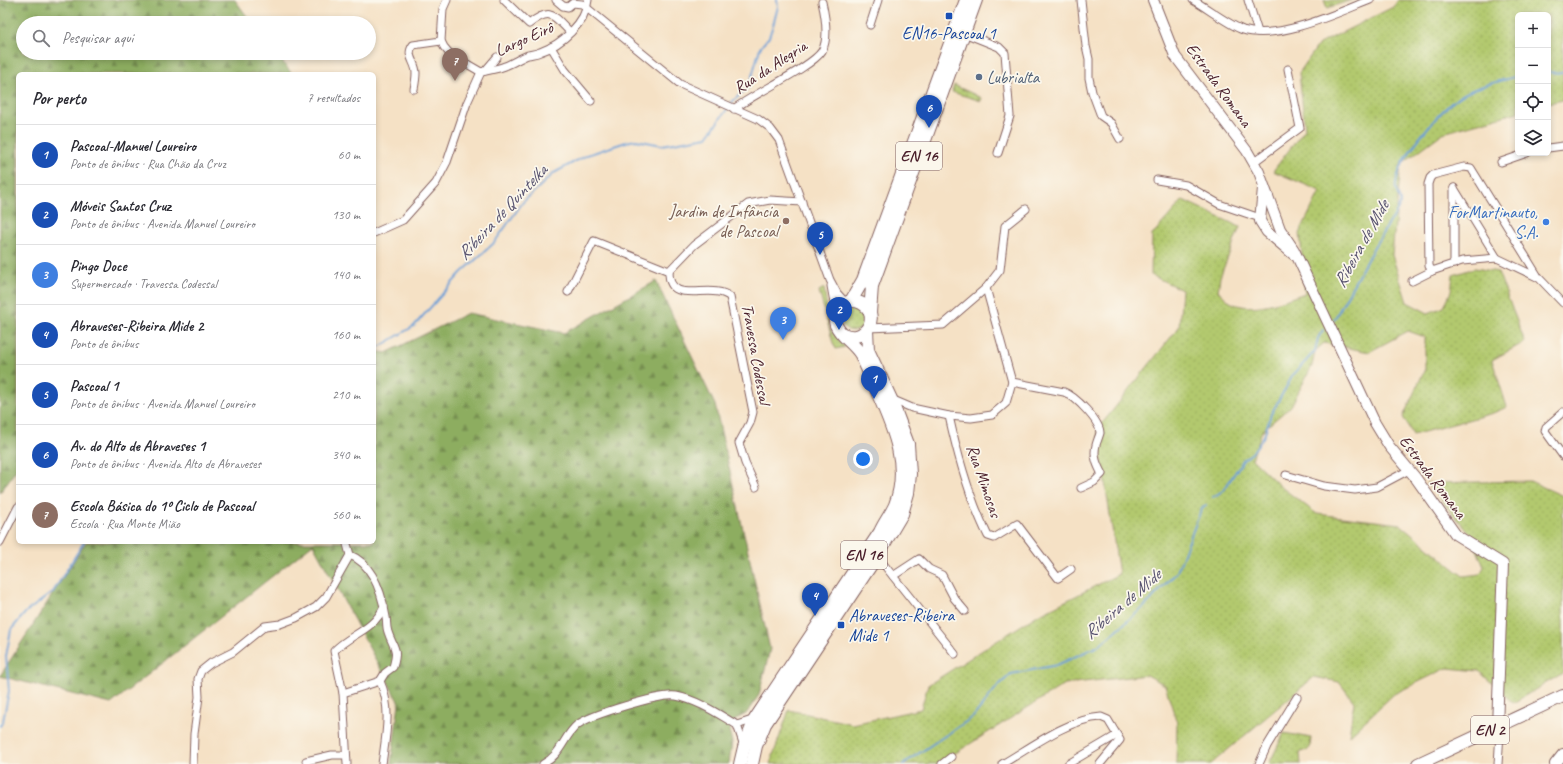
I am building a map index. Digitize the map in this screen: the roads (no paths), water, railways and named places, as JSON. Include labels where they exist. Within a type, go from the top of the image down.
[{"type":"main road","name":"EN 16","points":[[740,764],[744,746],[755,719],[880,532],[894,506],[899,491],[901,465],[899,447],[891,422],[860,354],[836,325],[836,314],[841,305],[848,302],[863,280],[966,0]]},
{"type":"main road","name":"EN 16","points":[[752,764],[756,746],[765,724],[877,556],[902,514],[908,493],[910,456],[908,444],[900,422],[868,350],[872,286],[976,0]]},
{"type":"main road","points":[[843,334],[853,337],[858,336],[869,323],[862,304],[848,302]]},
{"type":"main road","name":"EN 2","points":[[1433,764],[1499,730],[1511,720],[1563,696]]},
{"type":"main road","name":"EN 2","points":[[1418,764],[1563,704]]},
{"type":"street","points":[[447,0],[443,9],[441,41],[444,47],[450,54],[483,71]]},
{"type":"street","points":[[504,0],[529,24],[540,15],[546,13],[552,14],[570,32]]},
{"type":"street","points":[[556,0],[563,6],[568,7],[573,3],[577,3],[587,8],[680,84],[758,119],[770,128],[779,140],[830,280],[837,293],[848,302]]},
{"type":"street","points":[[587,8],[588,0]]},
{"type":"street","points":[[870,25],[878,0]]},
{"type":"street","points":[[1081,0],[1089,60],[1089,78],[1092,92],[1101,116],[1111,124],[1120,139]]},
{"type":"street","name":"Estrada Romana","points":[[1153,0],[1175,56],[1225,121],[1254,162],[1280,229],[1298,259],[1375,424],[1389,446],[1409,470],[1456,535],[1503,564],[1499,730]]},
{"type":"street","points":[[1193,0],[1242,30],[1258,32],[1300,27],[1370,0]]},
{"type":"street","points":[[1248,0],[1258,32]]},
{"type":"street","name":"Rua da Alegria","points":[[734,109],[748,98],[808,64],[822,50],[827,22],[822,2]]},
{"type":"street","name":"Largo Eirô","points":[[483,71],[504,66],[551,47],[578,24],[587,8]]},
{"type":"street","points":[[964,33],[999,47],[1005,54],[1010,116],[998,153]]},
{"type":"street","points":[[414,89],[416,71],[410,50],[413,45],[441,41]]},
{"type":"street","points":[[551,47],[565,70],[591,101]]},
{"type":"street","points":[[376,232],[403,220],[436,183],[447,162],[467,103],[483,71],[497,57]]},
{"type":"street","points":[[1254,162],[1300,128],[1288,69]]},
{"type":"street","points":[[1551,148],[1563,146]]},
{"type":"street","points":[[1501,162],[1518,156]]},
{"type":"street","points":[[1432,272],[1429,266],[1428,184],[1430,178],[1433,175],[1464,167],[1471,168],[1539,278],[1563,303]]},
{"type":"street","points":[[1158,180],[1186,185],[1219,204],[1260,218]]},
{"type":"street","name":"Estrada Romana","points":[[1264,186],[1260,218],[1267,232],[1298,259]]},
{"type":"street","points":[[1454,264],[1454,188],[1497,258]]},
{"type":"street","points":[[568,292],[594,241],[669,271],[694,244],[748,204],[770,200],[802,202]]},
{"type":"street","points":[[869,323],[890,326],[943,325],[986,288],[1000,270],[1005,226],[1026,209]]},
{"type":"street","points":[[1412,281],[1462,261],[1497,258],[1539,278]]},
{"type":"street","name":"Travessa Codessal","points":[[669,271],[669,281],[672,286],[679,290],[688,292],[718,291],[724,292],[730,297],[752,412],[750,423],[739,443],[745,462],[756,487]]},
{"type":"street","points":[[830,280],[836,314]]},
{"type":"street","points":[[890,399],[912,408],[949,416],[971,418],[992,415],[1006,404],[1012,382],[986,288]]},
{"type":"street","points":[[1012,382],[1064,392],[1072,395],[1097,425],[1100,433],[1095,446],[1095,458],[1102,474],[1094,482],[1081,488]]},
{"type":"street","points":[[900,422],[905,411],[912,408]]},
{"type":"street","points":[[1563,412],[1546,427],[1545,431],[1563,456]]},
{"type":"street","name":"Rua Mimosas","points":[[949,416],[957,451],[976,513],[988,536],[994,538],[1017,524],[1058,578],[1071,569]]},
{"type":"street","points":[[1286,475],[1324,486],[1355,490],[1377,487],[1409,470]]},
{"type":"street","points":[[0,542],[16,512]]},
{"type":"street","points":[[193,764],[194,734],[199,696],[198,679],[201,671],[211,663],[233,652],[266,626],[280,624],[296,618],[316,606],[326,597],[350,555],[347,544]]},
{"type":"street","points":[[343,693],[380,681],[385,673],[393,667],[396,657],[394,644],[387,632],[384,607],[377,586],[368,568],[358,558],[350,555]]},
{"type":"street","points":[[877,556],[955,654]]},
{"type":"street","points":[[892,576],[919,559],[929,568],[942,575],[954,598],[965,611]]},
{"type":"street","points":[[347,764],[343,693],[334,651],[344,641],[359,635],[371,626],[380,617],[384,607]]},
{"type":"street","points":[[380,681],[387,702],[386,735],[382,764]]},
{"type":"street","points":[[543,764],[553,759],[577,725],[619,707],[664,696],[684,698],[705,707],[737,725],[744,746]]},
{"type":"street","points":[[1259,764],[1267,746],[1297,696]]},
{"type":"street","points":[[1499,708],[1511,720]]},
{"type":"street","points":[[1002,764],[1058,732],[1094,717],[1101,717],[1108,720],[1120,740],[1100,764]]},
{"type":"street","points":[[737,725],[755,719]]},
{"type":"street","points":[[1498,764],[1499,730]]},
{"type":"street","points":[[1068,764],[1117,734]]},
{"type":"street","points":[[306,762],[332,754],[346,755]]},
{"type":"street","points":[[1555,764],[1563,754]]},
{"type":"street","points":[[942,764],[951,757]]},
{"type":"waterway","name":"Ribeira de Quintelka","points":[[376,349],[414,326],[461,273],[494,243],[523,202],[554,173],[587,155],[626,142],[636,140],[662,145],[707,137],[733,101],[749,87],[760,48],[769,37],[774,22],[778,6],[777,0]]},
{"type":"waterway","name":"Ribeira de Mide","points":[[1551,72],[1563,73]]},
{"type":"waterway","name":"Ribeira de Mide","points":[[1334,320],[1375,245],[1396,213],[1401,202],[1396,190],[1397,178],[1407,156],[1416,143],[1437,117],[1459,98],[1480,87],[1515,77]]},
{"type":"waterway","name":"Ribeira de Mide","points":[[1213,497],[1224,490],[1243,460],[1252,453],[1264,436],[1271,414],[1293,375],[1315,351],[1318,338],[1323,330]]},
{"type":"waterway","name":"Ribeira de Mide","points":[[903,764],[973,717],[997,687],[1011,674],[1057,665],[1098,646],[1145,606],[1177,572],[1201,510],[1206,505]]},
{"type":"waterway","name":"Ribeira de Quintelka","points":[[0,726],[3,721],[9,691],[6,656],[11,630],[26,612],[53,592],[83,544]]},
{"type":"place","name":"EN16-Pascoal 1","points":[[949,16]]},
{"type":"place","name":"Lubrialta","points":[[979,77]]},
{"type":"place","name":"Escola Básica do 1º Ciclo de Pascoal","points":[[455,81]]},
{"type":"place","name":"Av. do Alto de Abraveses 1","points":[[929,128]]},
{"type":"place","name":"Jardim de Infância de Pascoal","points":[[786,221]]},
{"type":"place","name":"ForMartinauto, S.A.","points":[[1546,222]]},
{"type":"place","name":"Pascoal 1","points":[[820,255]]},
{"type":"place","name":"Móveis Santos Cruz","points":[[839,330]]},
{"type":"place","name":"Pingo Doce","points":[[783,340]]},
{"type":"place","name":"Pascoal-Manuel Loureiro","points":[[874,399]]},
{"type":"place","name":"Abraveses-Ribeira Mide 2","points":[[815,616]]},
{"type":"place","name":"Abraveses-Ribeira Mide 1","points":[[841,625]]}]
